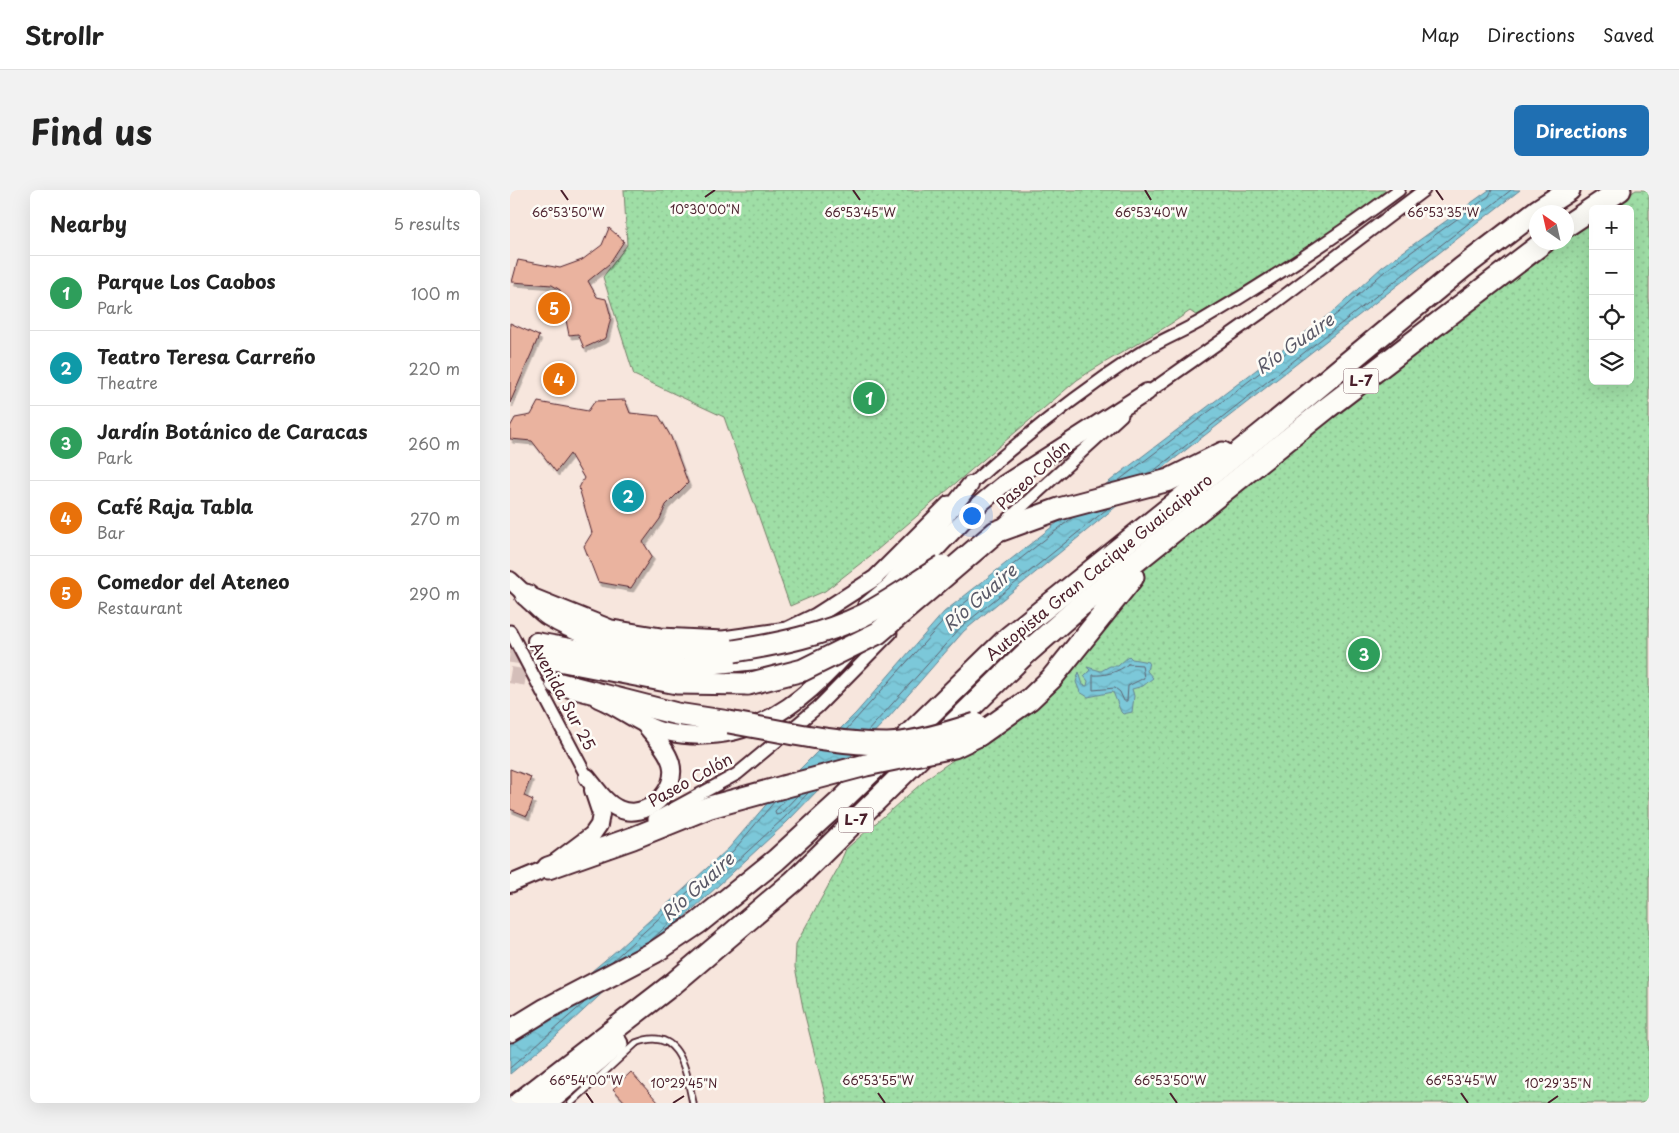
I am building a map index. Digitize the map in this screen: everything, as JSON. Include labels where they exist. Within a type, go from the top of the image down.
[{"type":"highway","name":"Autopista Gran Cacique Guaicaipuro","points":[[510,1031],[546,1009],[655,952],[698,923],[776,860],[838,804],[1010,637],[1265,431],[1462,268],[1538,210],[1570,190]]},
{"type":"highway","points":[[1574,221],[1620,190]]},
{"type":"highway","name":"Autopista Gran Cacique Guaicaipuro","points":[[518,1103],[674,983],[794,881],[1022,657],[1079,608],[1411,342],[1533,250]]},
{"type":"highway","points":[[526,594],[548,614],[588,634],[664,650],[734,652],[780,644],[820,632],[865,614],[996,532],[1059,509],[1169,480],[1265,431]]},
{"type":"highway","points":[[548,868],[633,838],[710,807],[866,765],[954,747],[977,730],[1030,700],[1051,679],[1120,591],[1183,525]]},
{"type":"highway","points":[[539,649],[677,683],[748,684],[803,670],[878,633],[996,532]]},
{"type":"highway","points":[[556,683],[677,714],[836,741],[889,744],[977,730]]},
{"type":"highway","points":[[546,1103],[620,1042],[674,983]]},
{"type":"highway","points":[[510,1023],[546,1009]]},
{"type":"main road","points":[[556,683],[604,702],[665,732],[708,736],[734,731],[761,722],[790,706],[830,674],[935,550],[975,508],[1036,462],[1088,432],[1147,392]]},
{"type":"main road","points":[[539,649],[687,668],[778,659],[803,651],[830,635],[890,586],[970,485]]},
{"type":"main road","points":[[510,580],[526,594]]},
{"type":"main road","points":[[587,777],[608,802],[618,809],[630,813],[642,812],[658,801],[669,785],[672,765],[664,750],[644,723]]},
{"type":"main road","points":[[510,884],[548,868],[592,835],[599,825],[601,814],[587,777]]},
{"type":"street","name":"Paseo Colón","points":[[970,485],[1059,409],[1139,354],[1199,322],[1240,297],[1360,219],[1399,190]]},
{"type":"street","name":"Paseo Colón","points":[[548,868],[682,806],[737,774],[818,707],[964,561],[1147,392],[1272,305],[1424,190]]},
{"type":"street","points":[[526,594],[611,628],[660,636],[723,639],[787,630],[816,616],[875,578],[937,514],[970,485]]},
{"type":"street","name":"Avenida Sur 25","points":[[510,631],[587,777]]},
{"type":"lane","points":[[571,1103],[636,1043],[650,1038],[666,1041],[675,1049],[686,1067],[693,1103]]},
{"type":"green space","points":[[624,190],[1387,190],[1318,241],[1246,287],[1197,316],[1190,311],[1077,380],[870,556],[825,591],[790,606],[724,417],[634,375],[603,277],[627,245]]},
{"type":"green space","points":[[1636,190],[1649,190],[1649,1103],[827,1103],[803,1008],[795,967],[796,944],[837,870],[846,849],[930,776],[982,740],[1150,565],[1409,355],[1547,250],[1574,250],[1574,230],[1589,220],[1589,385],[1634,385],[1634,205],[1612,205]]},
{"type":"water","name":"Río Guaire","points":[[1489,190],[1520,190],[1173,460],[964,631],[888,718],[787,822],[557,1035],[510,1074],[510,1040],[617,950],[729,848],[776,793],[856,713],[944,612],[1119,474],[1335,310],[1382,267]]},
{"type":"water","points":[[1129,656],[1132,659],[1149,662],[1147,671],[1153,678],[1143,686],[1132,689],[1134,696],[1132,712],[1123,714],[1121,712],[1113,692],[1088,697],[1080,692],[1076,682],[1079,672],[1083,685],[1087,686],[1088,681],[1084,676],[1090,670],[1087,667],[1101,671],[1110,666],[1118,666]]},
{"type":"building","points":[[609,228],[624,241],[609,264],[588,281],[597,297],[606,299],[611,317],[606,338],[584,348],[578,334],[569,335],[560,290],[552,285],[512,282],[518,260],[560,268],[582,260],[602,245]]},
{"type":"building","points":[[510,323],[539,336],[510,403]]},
{"type":"building","points":[[625,400],[630,413],[659,416],[671,437],[688,483],[666,505],[660,519],[643,542],[652,556],[631,588],[598,582],[584,546],[592,533],[579,488],[584,478],[570,454],[556,472],[532,441],[510,439],[510,427],[515,418],[531,415],[538,402],[588,411],[595,401]]},
{"type":"building","points":[[510,769],[531,777],[524,796],[533,800],[527,816],[510,809]]},
{"type":"building","points":[[631,1072],[659,1103],[626,1103],[613,1089]]},
{"type":"tunnel","points":[[510,652],[543,657]]},
{"type":"tunnel","points":[[510,675],[556,683]]},
{"type":"place","name":"Comedor del Ateneo","points":[[554,308]]},
{"type":"place","name":"Café Raja Tabla","points":[[559,379]]},
{"type":"place","name":"Parque Los Caobos","points":[[869,398]]},
{"type":"place","name":"Teatro Teresa Carreño","points":[[628,496]]},
{"type":"place","name":"Jardín Botánico de Caracas","points":[[1364,654]]}]
